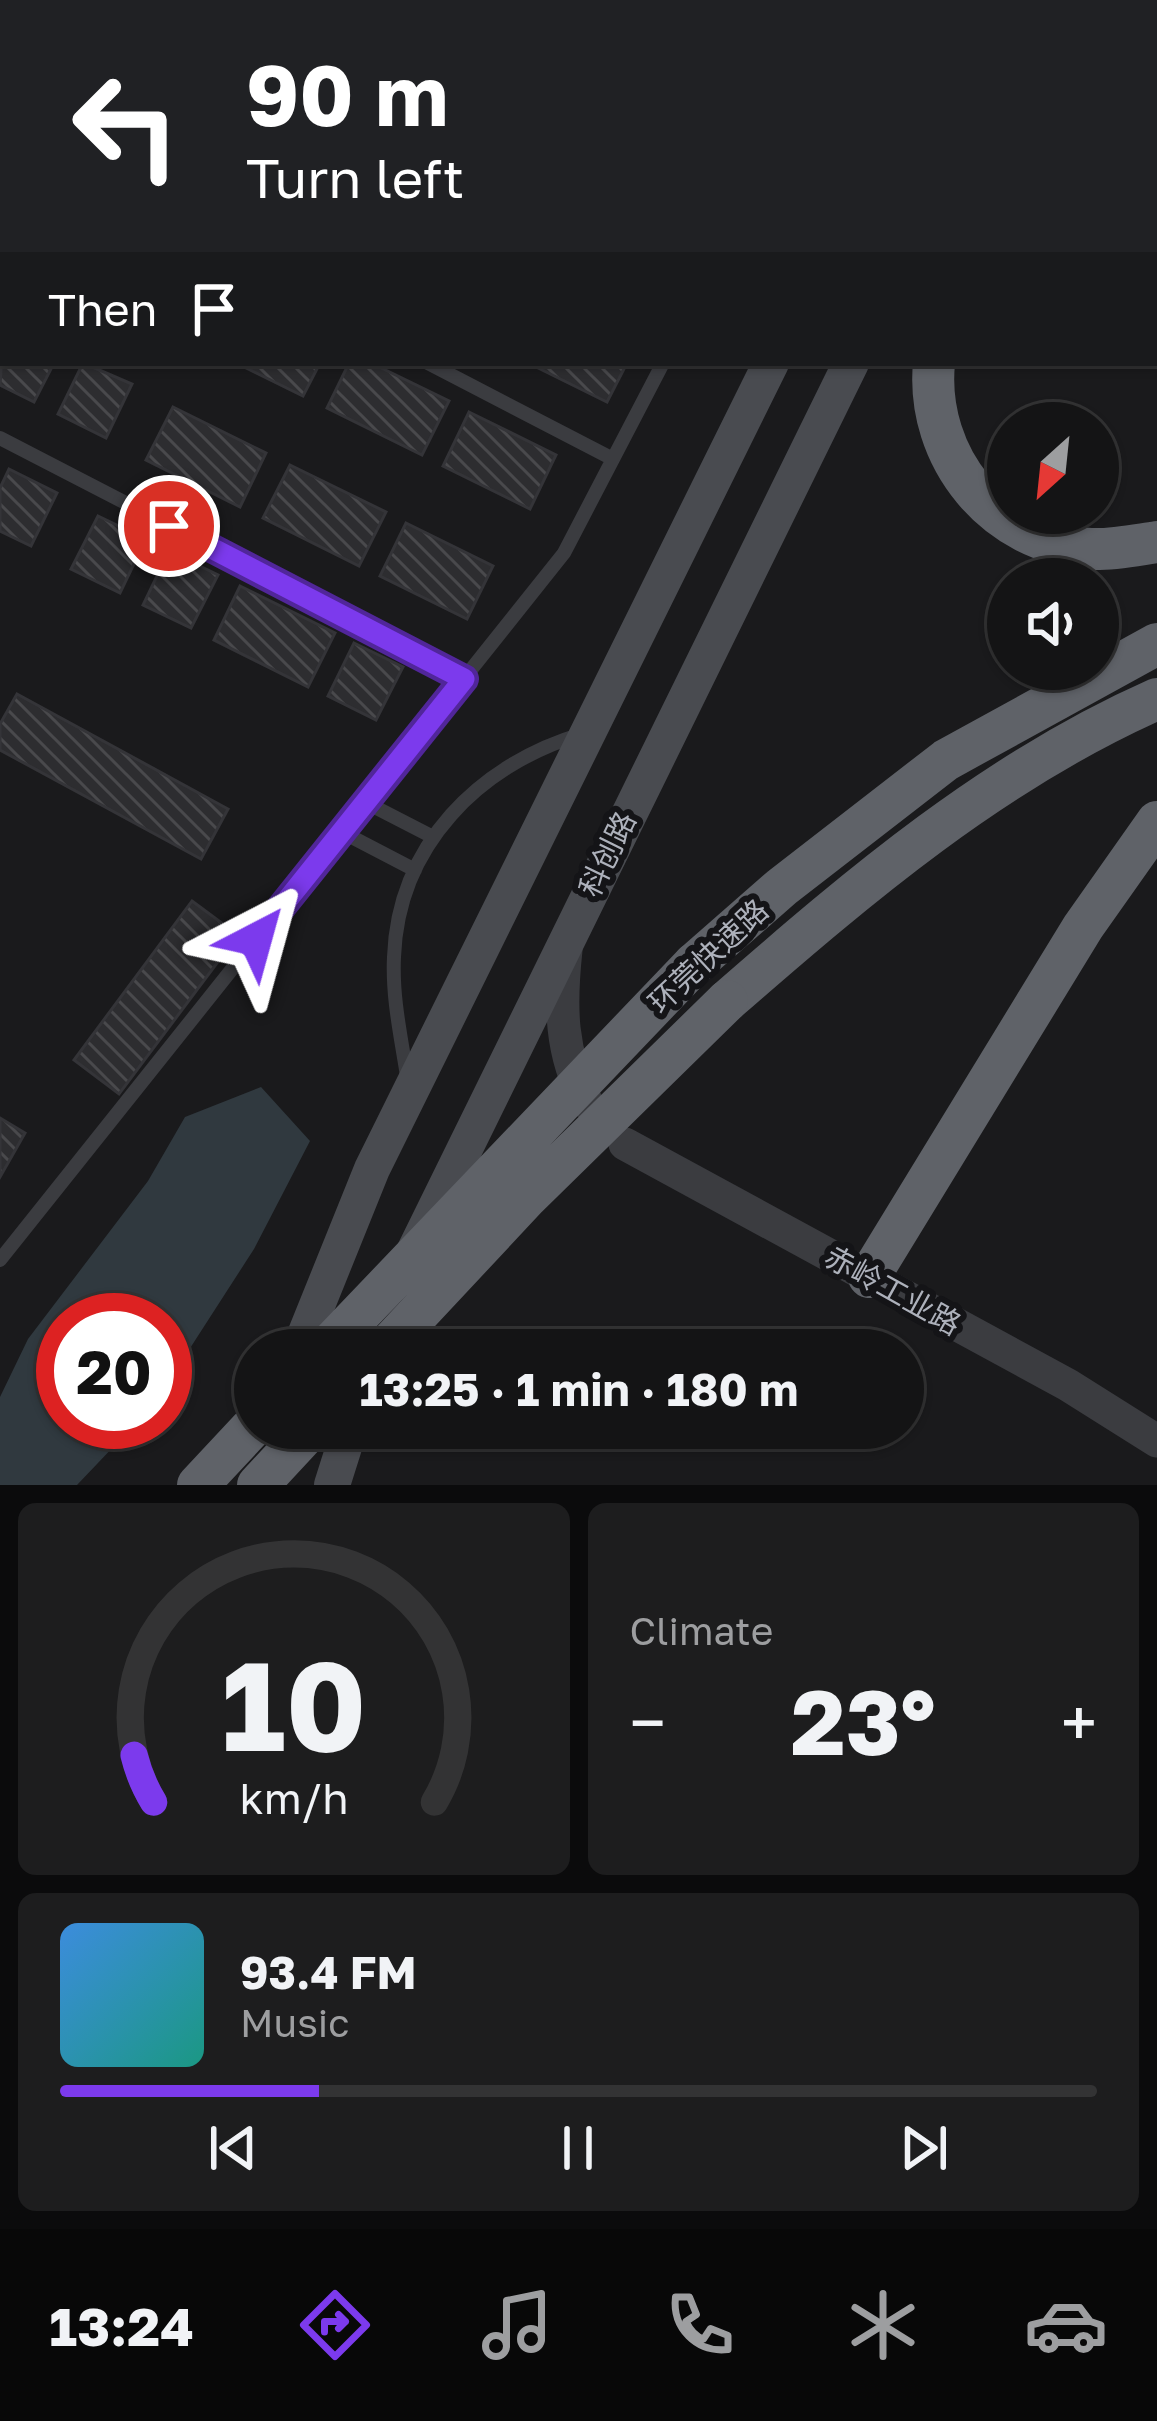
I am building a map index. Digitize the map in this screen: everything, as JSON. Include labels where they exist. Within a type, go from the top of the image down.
[{"type":"highway","points":[[934,366],[932,383],[949,460],[980,502],[1031,536],[1091,549],[1157,542]]},
{"type":"highway","name":"环莞快速路","points":[[346,1329],[694,964],[829,849],[946,760],[1157,644]]},
{"type":"highway","name":"环莞快速路","points":[[404,1329],[527,1197],[727,1001],[837,905],[987,790],[1157,699]]},
{"type":"highway","points":[[869,1277],[1083,927],[1157,822]]},
{"type":"highway","points":[[198,1485],[234,1446]]},
{"type":"highway","points":[[255,1485],[290,1449]]},
{"type":"main road","points":[[307,1329],[372,1169],[770,366]]},
{"type":"main road","name":"科创路","points":[[384,1329],[436,1200],[850,366]]},
{"type":"main road","points":[[255,1485],[265,1449]]},
{"type":"main road","points":[[332,1485],[343,1449]]},
{"type":"street","points":[[568,933],[560,1002],[566,1059],[586,1102],[625,1144]]},
{"type":"street","points":[[436,1200],[465,1163],[496,1143],[552,1127],[625,1144]]},
{"type":"street","name":"赤岭工业路","points":[[625,1144],[1068,1385],[1157,1441]]},
{"type":"lane","points":[[434,366],[613,459]]},
{"type":"lane","points":[[0,1260],[564,554],[661,366]]},
{"type":"lane","points":[[0,438],[464,679]]},
{"type":"lane","points":[[410,1091],[394,956],[415,870],[433,837],[468,794],[503,766],[544,745],[587,732]]},
{"type":"lane","points":[[365,802],[433,837]]},
{"type":"lane","points":[[342,832],[415,870]]},
{"type":"shaded area","points":[[261,1087],[310,1141],[254,1249],[192,1345],[192,1293],[63,1293],[148,1181],[185,1117]]},
{"type":"shaded area","points":[[36,1328],[36,1449],[111,1449],[77,1485],[0,1485],[0,1397]]},
{"type":"building","points":[[1,366],[52,366],[34,402],[0,385]]},
{"type":"building","points":[[82,366],[132,384],[106,438],[58,414]]},
{"type":"building","points":[[242,366],[318,366],[303,396]]},
{"type":"building","points":[[348,366],[377,366],[449,401],[422,455],[327,408]]},
{"type":"building","points":[[534,366],[625,366],[607,402]]},
{"type":"building","points":[[173,407],[266,453],[240,507],[146,460]]},
{"type":"building","points":[[469,412],[556,455],[530,509],[443,466]]},
{"type":"building","points":[[290,465],[386,512],[359,566],[263,518]]},
{"type":"building","points":[[9,469],[57,493],[31,546],[0,531],[0,488]]},
{"type":"building","points":[[98,516],[146,539],[120,593],[71,569]]},
{"type":"building","points":[[406,523],[493,566],[467,619],[380,576]]},
{"type":"building","points":[[169,551],[218,575],[191,628],[143,605]]},
{"type":"building","points":[[240,586],[335,633],[308,687],[214,640]]},
{"type":"building","points":[[354,643],[403,667],[376,720],[328,696]]},
{"type":"building","points":[[17,694],[228,809],[201,859],[0,750],[0,724]]},
{"type":"building","points":[[192,901],[238,935],[119,1094],[74,1060]]},
{"type":"building","points":[[0,1118],[25,1133],[0,1177]]},
{"type":"route","points":[[169,526],[464,679],[256,939]]}]
